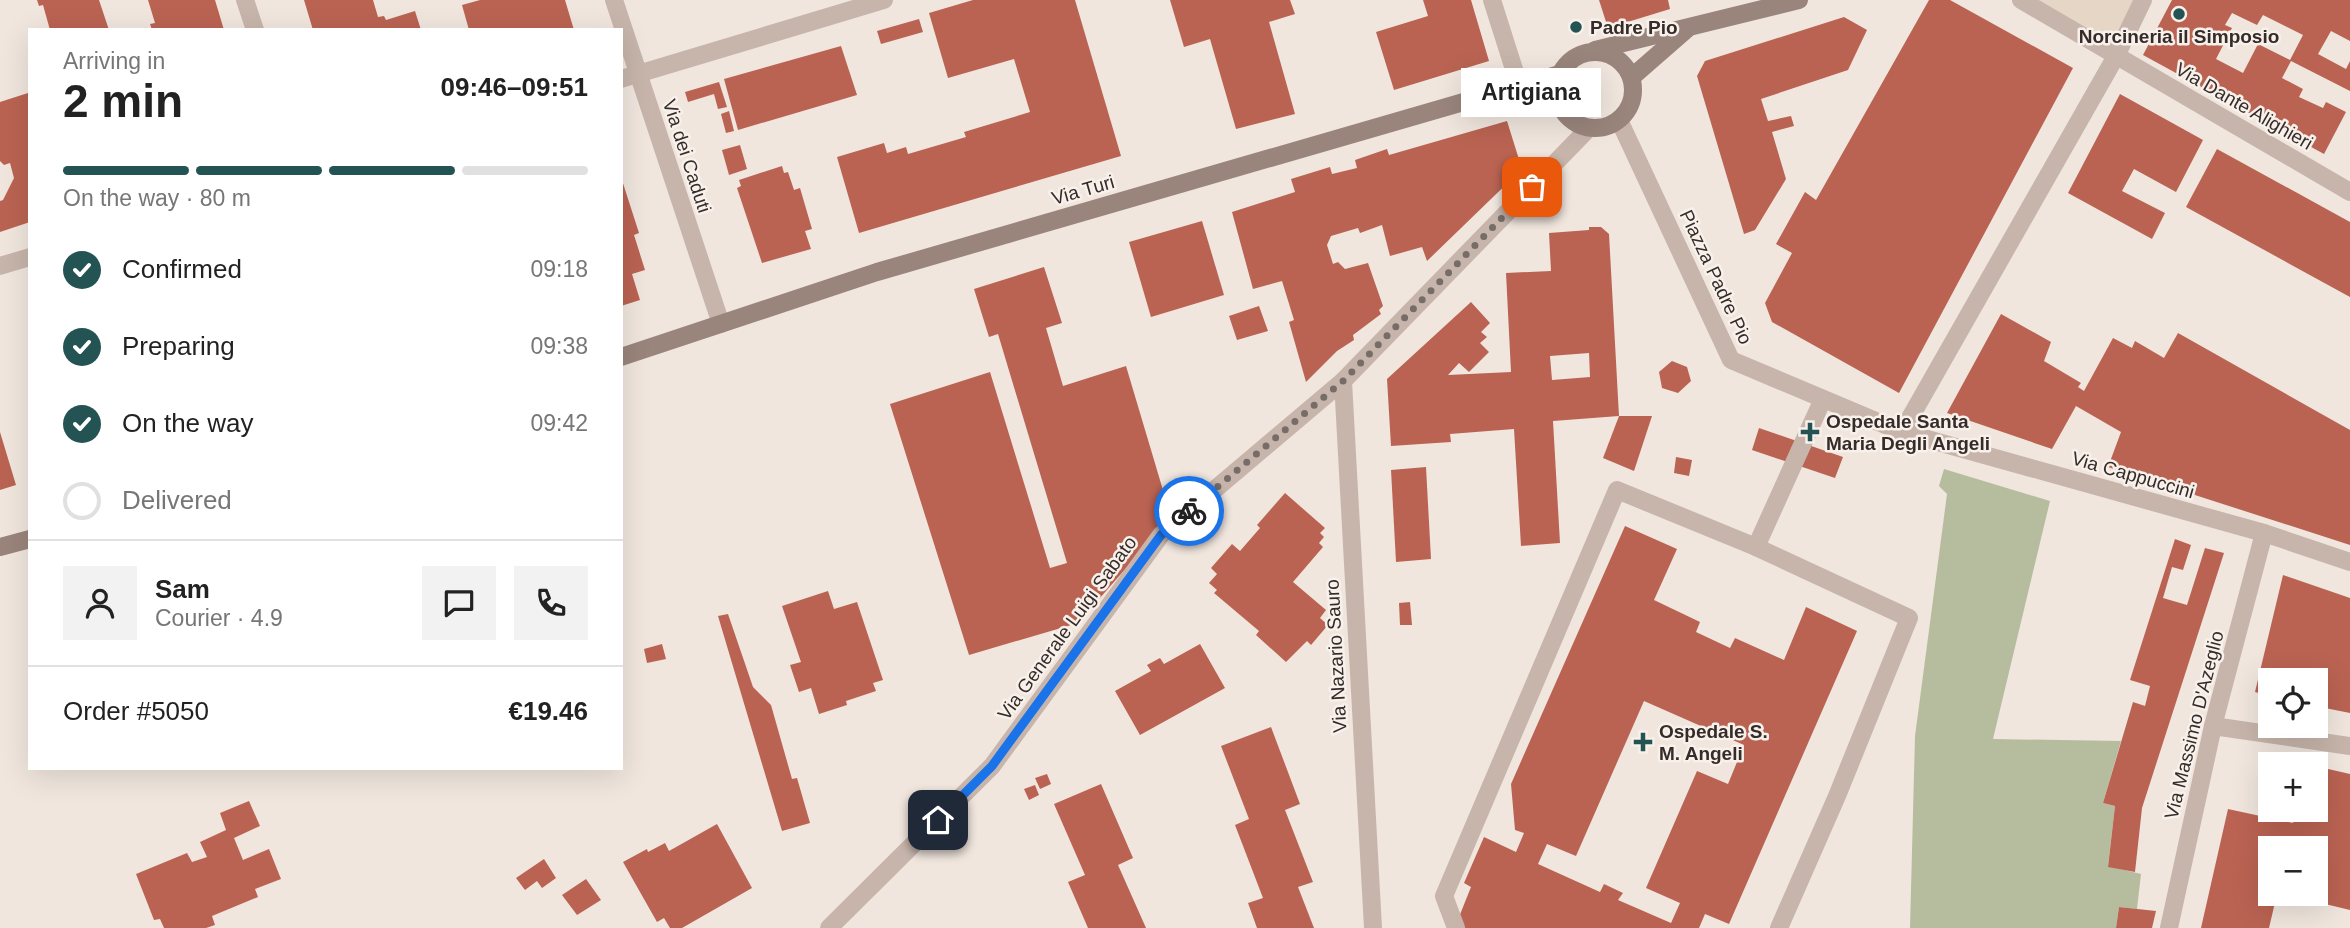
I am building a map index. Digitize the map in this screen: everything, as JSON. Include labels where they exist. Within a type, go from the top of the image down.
[{"type":"street","points":[[245,0],[254,28]]},
{"type":"street","name":"Via dei Caduti","points":[[614,0],[620,28]]},
{"type":"street","points":[[630,77],[884,0]]},
{"type":"street","points":[[1492,0],[1519,85]]},
{"type":"street","points":[[1587,52],[1599,51],[1619,59],[1632,77],[1634,89],[1627,112],[1619,120],[1600,129],[1589,128],[1568,118],[1560,108],[1556,85],[1567,64],[1587,52],[1799,0]]},
{"type":"street","name":"Via Dante Alighieri","points":[[2021,0],[2350,191]]},
{"type":"street","points":[[1902,432],[2116,56],[2143,0]]},
{"type":"street","points":[[1632,77],[1690,27]]},
{"type":"street","name":"Via dei Caduti","points":[[623,43],[630,77],[721,324]]},
{"type":"street","name":"Via Turi","points":[[623,356],[877,272],[1560,74]]},
{"type":"street","name":"Piazza Padre Pio","points":[[1619,120],[1731,360],[1902,432]]},
{"type":"street","name":"Via Generale Luigi Sabato","points":[[829,928],[992,766],[1161,535],[1343,381],[1589,128]]},
{"type":"street","points":[[0,266],[28,258]]},
{"type":"street","name":"Via Nazario Sauro","points":[[1343,381],[1373,928]]},
{"type":"street","points":[[1756,547],[1823,399]]},
{"type":"street","name":"Via Cappuccini","points":[[1902,432],[2264,533],[2350,562]]},
{"type":"street","points":[[1456,928],[1444,896],[1617,490],[1756,547],[1909,618],[1837,796],[1779,928]]},
{"type":"street","name":"Via Massimo D'Azeglio","points":[[2169,928],[2213,726],[2264,533]]},
{"type":"street","points":[[0,547],[28,540]]},
{"type":"street","points":[[2213,726],[2350,746]]},
{"type":"green space","points":[[1944,469],[2050,501],[1993,739],[2121,741],[2103,803],[2115,806],[2108,866],[2141,874],[2137,909],[2119,907],[2116,928],[1910,928],[1915,736],[1947,494],[1939,486]]},
{"type":"shaded area","points":[[2021,0],[2143,0],[2116,56]]},
{"type":"building","points":[[37,0],[99,0],[108,28],[49,28],[43,5],[39,6]]},
{"type":"building","points":[[148,0],[215,0],[223,28],[151,28],[150,24],[155,23]]},
{"type":"building","points":[[304,0],[373,0],[378,17],[384,16],[386,20],[415,11],[420,28],[312,28]]},
{"type":"building","points":[[480,0],[565,0],[573,28],[468,28],[462,5]]},
{"type":"building","points":[[973,0],[1075,0],[1121,156],[859,233],[837,157],[884,143],[887,153],[906,147],[908,154],[966,137],[964,132],[1030,112],[1014,59],[948,78],[929,13]]},
{"type":"building","points":[[1170,0],[1290,0],[1295,14],[1269,22],[1295,114],[1236,129],[1210,39],[1184,47]]},
{"type":"building","points":[[1423,0],[1471,0],[1489,61],[1394,90],[1376,32],[1428,16]]},
{"type":"building","points":[[1599,0],[1668,0],[1670,9],[1608,28]]},
{"type":"building","points":[[1929,0],[1950,0],[2073,68],[1899,393],[1772,322],[1765,303],[1792,253],[1776,244],[1805,192],[1816,200]]},
{"type":"building","points":[[2172,0],[2350,0],[2350,41],[2331,31],[2318,54],[2346,69],[2350,61],[2350,91],[2291,61],[2282,78],[2303,89],[2299,97],[2323,108],[2326,102],[2346,112],[2324,154],[2143,55]],"holes":[[[2232,13],[2257,25],[2263,15],[2303,35],[2290,60],[2258,44],[2243,73],[2216,59],[2232,28],[2225,25]]]},
{"type":"building","points":[[1844,17],[1867,30],[1848,70],[1761,99],[1768,121],[1791,116],[1794,126],[1772,132],[1786,179],[1755,230],[1744,234],[1697,76],[1705,61]]},
{"type":"building","points":[[919,19],[923,32],[881,44],[877,31]]},
{"type":"building","points":[[841,46],[857,95],[738,130],[724,79]]},
{"type":"building","points":[[719,82],[727,107],[718,109],[714,94],[688,102],[685,92]]},
{"type":"building","points":[[28,93],[28,223],[0,232],[0,201],[14,178],[10,163],[4,165],[0,161],[0,102]]},
{"type":"building","points":[[2120,94],[2203,140],[2176,192],[2134,169],[2122,191],[2165,213],[2152,239],[2068,193]]},
{"type":"building","points":[[729,111],[734,131],[726,133],[721,114]]},
{"type":"building","points":[[1507,121],[1522,169],[1427,261],[1422,247],[1390,256],[1382,225],[1360,233],[1358,228],[1331,236],[1327,245],[1333,264],[1338,262],[1345,269],[1368,263],[1383,306],[1379,310],[1381,314],[1353,335],[1354,340],[1337,351],[1306,382],[1289,322],[1294,320],[1282,281],[1253,289],[1232,212],[1295,192],[1291,179],[1330,167],[1332,174],[1357,168],[1355,160],[1387,149],[1389,155]]},
{"type":"building","points":[[740,145],[747,169],[729,175],[722,150]]},
{"type":"building","points":[[2217,149],[2350,222],[2350,297],[2186,207]]},
{"type":"building","points":[[782,166],[784,173],[788,172],[794,190],[800,188],[812,229],[805,231],[811,249],[762,263],[737,188],[741,186],[739,180]]},
{"type":"building","points":[[623,183],[639,233],[634,235],[645,270],[632,274],[640,300],[623,305]]},
{"type":"building","points":[[1202,221],[1224,295],[1151,317],[1129,242]]},
{"type":"building","points":[[1589,227],[1601,227],[1609,234],[1619,416],[1553,421],[1560,543],[1521,546],[1514,429],[1450,434],[1451,442],[1391,446],[1387,379],[1471,302],[1490,323],[1481,332],[1487,337],[1480,343],[1489,352],[1469,372],[1459,363],[1448,375],[1511,372],[1506,273],[1551,271],[1549,233],[1589,230]],"holes":[[[1589,353],[1590,377],[1552,380],[1550,356]]]},
{"type":"building","points":[[1044,267],[1062,323],[1046,328],[1063,386],[1126,366],[1171,517],[1078,623],[969,655],[890,404],[990,372],[1050,568],[1067,563],[998,334],[989,337],[974,289]]},
{"type":"building","points":[[1259,306],[1268,331],[1237,340],[1229,316]]},
{"type":"building","points":[[2001,314],[2051,342],[2044,361],[2081,383],[2078,387],[2084,391],[2113,338],[2132,348],[2135,341],[2164,358],[2178,333],[2350,430],[2350,545],[2108,467],[2121,432],[2076,406],[2052,449],[1947,413]]},
{"type":"building","points":[[1672,361],[1687,367],[1691,381],[1678,393],[1662,388],[1659,372]]},
{"type":"building","points":[[1619,416],[1652,416],[1634,471],[1603,458]]},
{"type":"building","points":[[1759,428],[1843,457],[1835,478],[1752,450]]},
{"type":"building","points":[[0,432],[16,485],[0,490]]},
{"type":"building","points":[[1676,457],[1692,460],[1689,476],[1674,473]]},
{"type":"building","points":[[1426,467],[1431,559],[1396,562],[1391,470]]},
{"type":"building","points":[[1285,493],[1325,528],[1320,533],[1324,537],[1319,543],[1323,547],[1293,582],[1326,610],[1320,618],[1328,625],[1311,645],[1307,641],[1286,662],[1256,635],[1259,631],[1214,593],[1217,590],[1209,583],[1217,574],[1211,568],[1232,544],[1240,551],[1260,528],[1257,525]]},
{"type":"building","name":"Ospedale S. M. Angeli","points":[[1625,526],[1677,549],[1654,600],[1700,622],[1696,632],[1730,648],[1735,638],[1784,660],[1806,607],[1857,631],[1729,924],[1705,914],[1699,928],[1455,927],[1471,887],[1464,883],[1484,837],[1516,852],[1524,833],[1515,830],[1511,784]],"holes":[[[1644,701],[1744,745],[1728,784],[1697,771],[1646,888],[1680,903],[1671,923],[1618,900],[1623,893],[1604,884],[1600,892],[1538,864],[1547,844],[1576,856]]]},
{"type":"building","points":[[2175,539],[2191,545],[2183,570],[2172,567],[2163,598],[2187,605],[2205,548],[2224,553],[2142,808],[2135,872],[2108,867],[2115,806],[2103,803],[2133,702],[2145,706],[2150,686],[2130,680]]},
{"type":"building","points":[[2283,575],[2350,598],[2350,713],[2328,709],[2328,668],[2261,668]]},
{"type":"building","points":[[828,591],[834,609],[857,602],[883,680],[873,683],[876,691],[846,701],[847,705],[819,714],[811,688],[799,692],[790,665],[801,662],[782,606]]},
{"type":"building","points":[[1410,602],[1412,625],[1400,625],[1399,603]]},
{"type":"building","points":[[728,614],[753,687],[771,705],[792,779],[797,778],[810,823],[782,831],[718,616]]},
{"type":"building","points":[[662,644],[666,659],[647,663],[644,649]]},
{"type":"building","points":[[1200,644],[1225,688],[1140,735],[1115,691],[1151,671],[1147,665],[1160,658],[1164,664]]},
{"type":"building","points":[[1271,727],[1300,804],[1285,810],[1313,882],[1298,887],[1314,928],[1257,928],[1248,903],[1263,898],[1235,825],[1249,819],[1221,746]]},
{"type":"building","points":[[2328,769],[2350,774],[2350,910],[2328,905],[2328,836],[2258,836],[2258,906],[2274,906],[2269,928],[2201,928],[2228,809],[2258,815],[2258,822],[2328,822]]},
{"type":"building","points":[[1047,774],[1051,784],[1040,789],[1035,778]]},
{"type":"building","points":[[1101,784],[1133,858],[1118,865],[1146,928],[1088,928],[1068,882],[1085,875],[1054,804]]},
{"type":"building","points":[[1035,785],[1039,795],[1029,800],[1024,789]]},
{"type":"building","points":[[249,801],[260,826],[234,838],[243,860],[269,849],[281,879],[255,889],[258,897],[212,916],[215,925],[206,928],[164,928],[160,919],[154,920],[136,874],[187,853],[192,862],[207,857],[200,842],[226,830],[220,813]]},
{"type":"building","points":[[717,824],[752,888],[682,928],[670,928],[664,918],[657,922],[623,862],[665,843],[669,851]]},
{"type":"building","points":[[544,859],[556,878],[542,888],[537,881],[525,890],[516,878]]},
{"type":"building","points":[[586,879],[601,900],[577,915],[562,895]]},
{"type":"building","points":[[2119,907],[2156,911],[2152,928],[2116,928]]},
{"type":"way so far","points":[[1189,511],[1343,381],[1532,187]]},
{"type":"place","name":"Norcineria il Simposio","points":[[2179,14]]},
{"type":"place","name":"Padre Pio","points":[[1576,27]]},
{"type":"place","name":"Artigiana","points":[[1532,187]]},
{"type":"place","name":"Ospedale Santa Maria Degli Angeli","points":[[1810,432]]},
{"type":"place","name":"Ospedale S. M. Angeli","points":[[1643,742]]},
{"type":"route","points":[[938,820],[992,766],[1161,535],[1189,511]]}]
